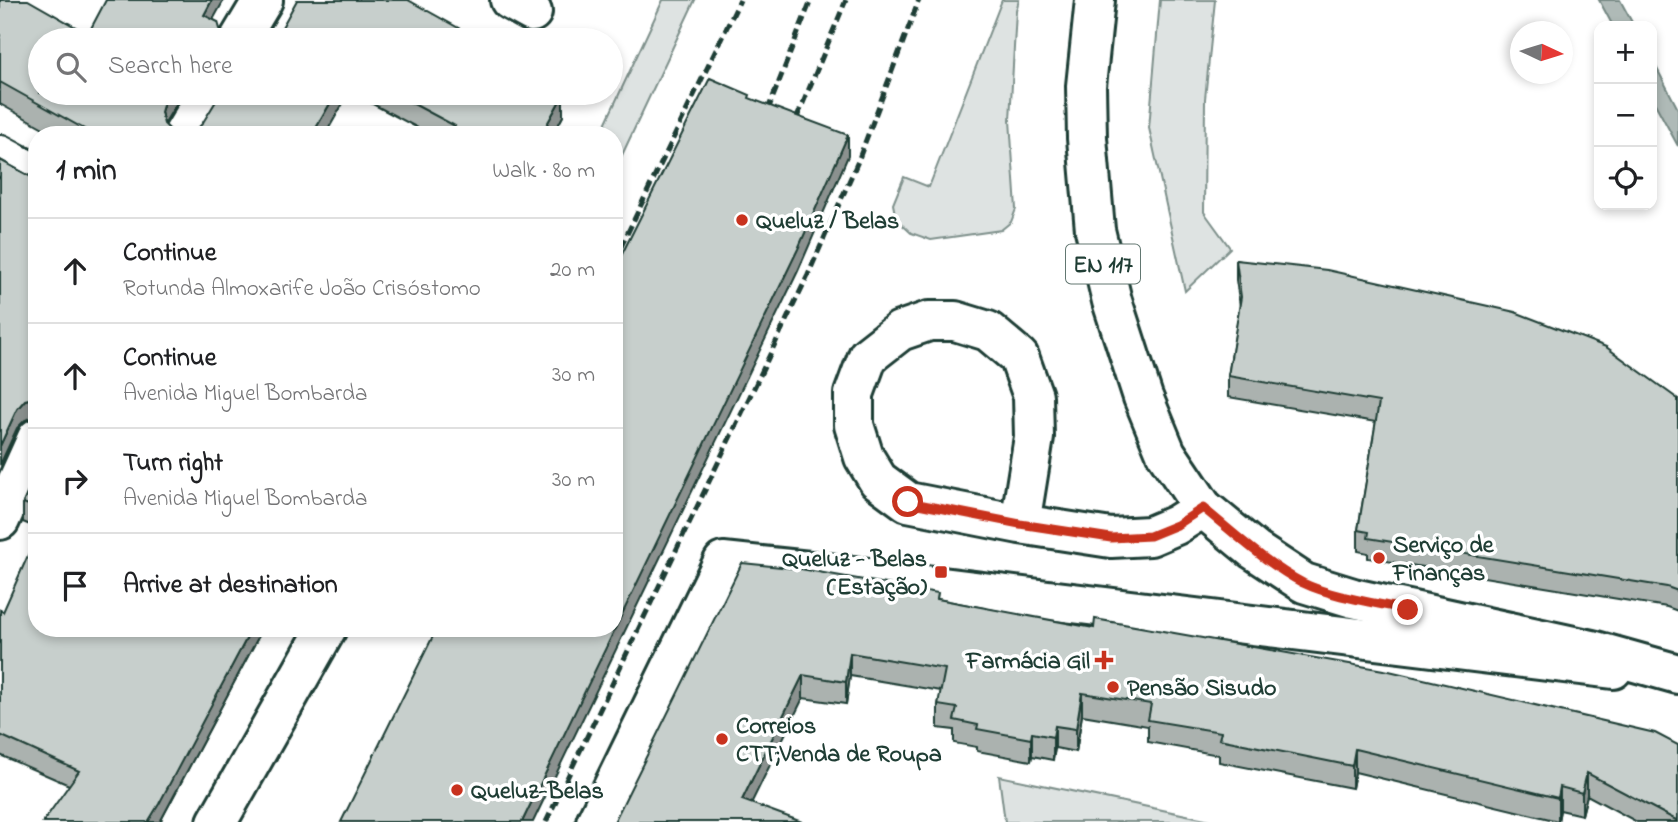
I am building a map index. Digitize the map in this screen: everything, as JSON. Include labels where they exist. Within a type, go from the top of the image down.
[{"type":"street","points":[[246,28],[263,0]]},
{"type":"street","name":"EN 117","points":[[1095,0],[1086,86],[1087,138],[1095,230],[1112,301],[1143,397],[1166,453],[1203,508],[1254,550],[1304,583],[1353,598],[1592,650],[1678,676]]},
{"type":"street","points":[[188,126],[201,105]]},
{"type":"street","points":[[0,155],[28,170]]},
{"type":"street","points":[[1020,524],[1034,437],[1033,396],[1019,358],[988,331],[955,321],[929,321],[900,331],[868,356],[854,394],[854,425],[864,457],[878,480],[908,502],[1020,524],[1111,538],[1150,536],[1177,525],[1203,508]]},
{"type":"street","points":[[0,520],[28,458]]},
{"type":"street","points":[[596,822],[723,562],[1678,676]]},
{"type":"street","points":[[217,822],[322,637]]},
{"type":"shaded area","points":[[663,0],[695,0],[623,153],[623,126],[604,126],[614,105],[623,105],[623,86]]},
{"type":"shaded area","points":[[1002,0],[1019,0],[1016,11],[1010,120],[1016,209],[1011,222],[1001,230],[931,240],[911,233],[896,219],[893,204],[904,177],[929,187]]},
{"type":"shaded area","points":[[1160,0],[1215,0],[1205,99],[1204,212],[1230,248],[1185,291],[1149,128]]},
{"type":"shaded area","points":[[1599,0],[1620,0],[1631,21],[1610,21]]},
{"type":"shaded area","points":[[1657,69],[1678,109],[1678,146],[1657,107]]},
{"type":"shaded area","points":[[999,776],[1220,822],[1005,822]]},
{"type":"building","points":[[0,0],[28,0],[77,28],[28,28],[28,98],[0,82]]},
{"type":"building","points":[[106,0],[212,0],[204,15],[218,22],[220,28],[91,28]]},
{"type":"building","points":[[297,0],[408,0],[458,28],[282,28]]},
{"type":"building","points":[[710,78],[750,95],[749,98],[848,135],[798,249],[623,612],[623,252]]},
{"type":"building","points":[[41,105],[163,105],[161,112],[166,126],[79,126]]},
{"type":"building","points":[[214,105],[329,105],[317,126],[200,126]]},
{"type":"building","points":[[416,105],[558,105],[546,126],[455,126]]},
{"type":"building","points":[[0,160],[28,175],[28,399],[17,409],[0,446]]},
{"type":"building","points":[[1236,260],[1327,270],[1515,312],[1606,347],[1678,399],[1678,591],[1368,538],[1369,532],[1358,530],[1379,402],[1228,376],[1241,297]]},
{"type":"building","points":[[28,492],[28,505],[23,503]]},
{"type":"building","points":[[28,555],[28,637],[247,637],[148,822],[43,822],[79,771],[0,735],[0,610],[3,612]]},
{"type":"building","points":[[742,563],[801,569],[938,593],[937,599],[1094,628],[1095,619],[1389,671],[1655,733],[1678,745],[1678,821],[1587,773],[1582,793],[1560,787],[1558,798],[1355,749],[1352,766],[1219,739],[1221,732],[1148,720],[1151,704],[1082,693],[1076,729],[1055,726],[1053,737],[1032,733],[1031,739],[977,729],[978,725],[954,720],[957,708],[938,705],[945,669],[850,653],[846,682],[803,675],[742,800],[802,822],[614,822]]},
{"type":"building","points":[[433,637],[611,637],[522,822],[341,822]]},
{"type":"railway","points":[[623,242],[740,0]]},
{"type":"railway","points":[[762,125],[811,0]]},
{"type":"railway","points":[[791,132],[846,0]]},
{"type":"railway","points":[[546,822],[808,275],[858,161],[919,0]]},
{"type":"place","name":"Queluz / Belas","points":[[742,220]]},
{"type":"place","name":"Serviço de Finanças","points":[[1379,558]]},
{"type":"place","name":"Queluz - Belas (Estação)","points":[[941,572]]},
{"type":"place","name":"Farmácia Gil","points":[[1104,660]]},
{"type":"place","name":"Pensão Sisudo","points":[[1113,687]]},
{"type":"place","name":"Correios CTT;Venda de Roupa","points":[[722,739]]},
{"type":"place","name":"Queluz-Belas","points":[[457,790]]},
{"type":"route","points":[[908,502],[949,512],[1111,538],[1150,536],[1177,525],[1203,508],[1254,550],[1304,583],[1353,598],[1408,610]]}]
